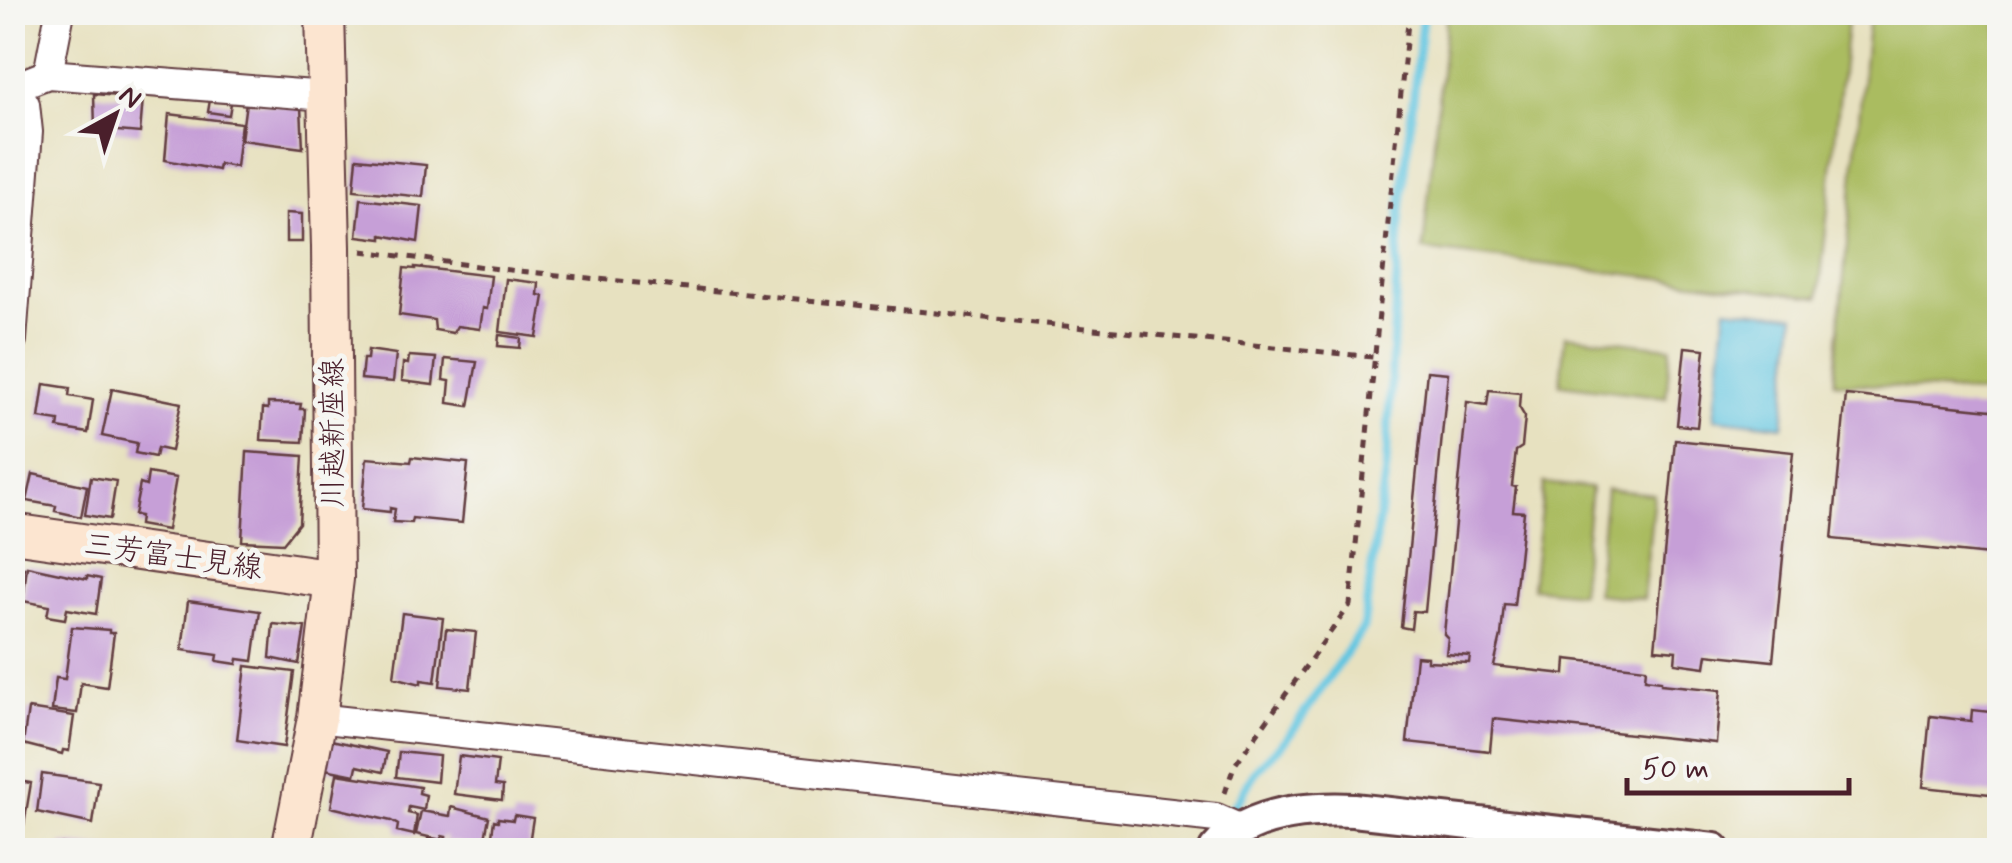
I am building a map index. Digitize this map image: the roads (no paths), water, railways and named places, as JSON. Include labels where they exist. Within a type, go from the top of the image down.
[{"type":"main road","name":"川越新座線","points":[[291,850],[317,718],[334,579],[325,12]]},
{"type":"main road","name":"三芳富士見線","points":[[12,533],[334,579]]},
{"type":"street","points":[[48,74],[60,12]]},
{"type":"street","points":[[12,340],[28,132],[24,104],[15,84],[48,74],[326,96]]},
{"type":"street","points":[[317,718],[1224,832],[1311,808],[1714,850]]},
{"type":"water","points":[[1726,308],[1795,315],[1783,426],[1714,418]]},
{"type":"waterway","points":[[1226,816],[1255,771],[1286,740],[1363,628],[1386,469],[1400,215],[1423,12]]}]
